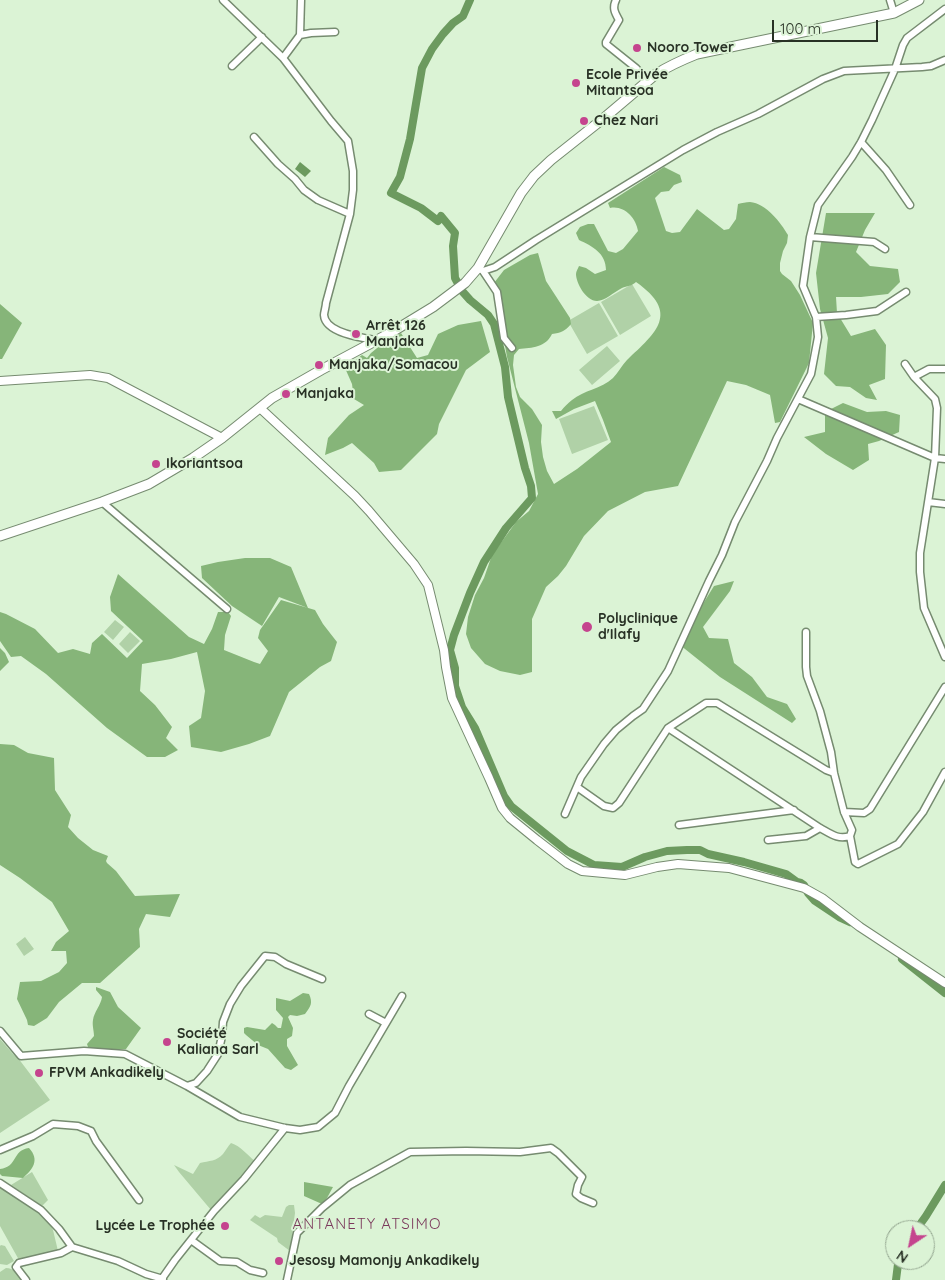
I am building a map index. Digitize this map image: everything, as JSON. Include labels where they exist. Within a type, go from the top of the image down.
[{"type":"main road","points":[[0,536],[102,502],[149,484],[222,438],[272,398],[426,312],[481,269],[521,193],[534,176],[551,160],[665,68],[697,54],[894,13],[919,0]]},
{"type":"street","points":[[224,0],[283,58],[331,121],[348,140],[353,171],[350,214],[324,317],[334,329],[377,341]]},
{"type":"street","points":[[283,58],[300,35],[301,0]]},
{"type":"street","points":[[616,0],[614,12],[619,20],[606,44],[636,68],[648,81]]},
{"type":"street","points":[[890,0],[894,13]]},
{"type":"street","points":[[565,814],[582,777],[604,744],[616,730],[643,709],[668,671],[735,522],[811,374],[818,337],[816,317],[803,286],[810,237],[818,205],[861,142],[895,69],[903,45],[908,38],[945,9]]},
{"type":"street","points":[[300,35],[335,32]]},
{"type":"street","points":[[232,66],[262,37]]},
{"type":"street","points":[[512,348],[504,338],[497,292],[481,269],[495,267],[683,150],[717,132],[758,114],[823,79],[844,71],[931,66],[945,60]]},
{"type":"street","points":[[254,138],[304,190],[318,200],[350,214]]},
{"type":"street","points":[[861,142],[886,170],[910,205]]},
{"type":"street","points":[[810,237],[874,242],[885,249]]},
{"type":"street","points":[[816,317],[877,311],[906,292]]},
{"type":"street","points":[[905,364],[934,399],[937,408],[936,458],[920,553],[920,572],[924,608],[945,657]]},
{"type":"street","points":[[914,377],[929,370],[945,369]]},
{"type":"street","points":[[0,381],[90,375],[108,378],[222,438]]},
{"type":"street","points":[[798,399],[936,458],[945,459]]},
{"type":"street","points":[[260,408],[360,501],[414,564],[428,585],[444,650],[452,698],[502,808],[510,818],[568,864],[582,871],[625,875],[678,864],[729,868],[804,888],[822,898],[860,927],[945,983]]},
{"type":"street","points":[[102,502],[227,609]]},
{"type":"street","points":[[928,502],[945,504]]},
{"type":"street","points":[[806,632],[807,676],[820,711],[844,812],[852,830],[850,836],[854,862],[858,864],[898,844],[923,812],[945,772]]},
{"type":"street","points":[[844,812],[864,813],[870,809],[945,687]]},
{"type":"street","points":[[577,787],[604,806],[613,808],[619,803],[668,728],[706,703],[717,703],[826,770],[834,772]]},
{"type":"street","points":[[668,728],[820,828],[842,839],[850,836]]},
{"type":"street","points":[[679,825],[795,810]]},
{"type":"street","points":[[768,840],[806,836],[820,828]]},
{"type":"street","points":[[187,1086],[196,1083],[207,1071],[218,1054],[223,1022],[230,1004],[241,986],[265,956],[275,958],[322,979]]},
{"type":"street","points":[[0,1031],[21,1056],[84,1051],[125,1054],[187,1086],[240,1118],[300,1130],[318,1127],[335,1113],[402,996]]},
{"type":"street","points":[[369,1014],[386,1023]]},
{"type":"street","points":[[0,1150],[33,1136],[53,1124],[78,1126],[91,1131],[96,1141],[139,1200]]},
{"type":"street","points":[[0,1183],[41,1210],[72,1246],[118,1261],[162,1280],[214,1211],[285,1128]]},
{"type":"street","points":[[287,1280],[296,1233],[350,1185],[410,1152],[520,1152],[550,1148],[558,1153],[582,1177],[576,1194],[593,1203]]},
{"type":"street","points":[[191,1240],[220,1261],[237,1262],[250,1270],[262,1273]]},
{"type":"street","points":[[26,1280],[16,1267],[18,1263],[61,1253],[72,1246]]},
{"type":"shaded area","points":[[300,162],[311,171],[305,177],[295,169]]},
{"type":"shaded area","points":[[664,167],[680,175],[682,182],[674,185],[669,191],[661,192],[655,198],[666,231],[672,233],[680,232],[697,209],[724,230],[729,229],[736,219],[738,204],[748,202],[762,206],[781,225],[788,235],[780,263],[780,271],[791,281],[800,295],[813,323],[809,363],[780,422],[775,423],[770,395],[746,385],[727,381],[678,486],[645,492],[608,511],[584,536],[566,566],[546,587],[532,619],[532,672],[520,675],[500,671],[485,664],[471,648],[466,634],[468,617],[492,555],[516,522],[529,511],[538,494],[529,443],[507,357],[494,283],[504,270],[530,255],[538,253],[546,281],[570,318],[571,324],[567,328],[552,334],[546,342],[534,347],[519,349],[514,355],[513,365],[516,387],[520,397],[532,409],[542,425],[541,442],[543,457],[547,471],[554,484],[577,469],[611,442],[595,401],[574,409],[556,419],[552,411],[561,411],[577,397],[603,385],[613,378],[625,362],[655,331],[660,313],[657,303],[636,282],[600,301],[589,298],[580,286],[576,273],[579,266],[595,274],[606,270],[604,259],[597,251],[579,240],[576,233],[580,227],[594,224],[608,251],[616,253],[623,249],[638,231],[637,226],[632,217],[620,208],[610,208],[608,203]]},
{"type":"shaded area","points":[[826,213],[875,213],[865,230],[856,252],[870,266],[898,269],[900,282],[888,294],[836,297],[837,313],[851,336],[875,329],[886,345],[885,379],[869,385],[877,400],[866,398],[850,387],[836,386],[824,374],[828,338],[820,309],[816,273]]},
{"type":"shaded area","points":[[632,284],[651,316],[620,335],[601,302]]},
{"type":"shaded area","points":[[599,303],[618,336],[587,354],[568,321]]},
{"type":"shaded area","points":[[0,304],[22,323],[2,359],[0,359]]},
{"type":"shaded area","points":[[481,321],[490,352],[466,370],[439,424],[437,434],[401,470],[379,472],[374,463],[352,443],[325,455],[328,438],[349,415],[364,405],[354,399],[352,384],[345,368],[362,355],[367,358],[382,344],[387,344],[401,333],[417,358],[428,355],[438,334],[458,325]]},
{"type":"shaded area","points":[[607,346],[620,361],[592,385],[579,370]]},
{"type":"shaded area","points":[[843,403],[867,412],[886,411],[900,415],[899,432],[868,444],[869,460],[853,470],[826,454],[804,437],[825,432],[825,412]]},
{"type":"shaded area","points":[[594,406],[608,440],[572,454],[559,419]]},
{"type":"shaded area","points":[[245,558],[270,558],[291,567],[308,608],[279,597],[262,626],[232,606],[202,578],[201,566]]},
{"type":"shaded area","points":[[118,574],[189,637],[204,644],[218,612],[228,612],[231,616],[225,635],[224,650],[260,664],[268,651],[258,638],[260,630],[281,600],[315,610],[337,642],[331,661],[320,667],[289,692],[270,736],[221,752],[191,747],[189,726],[201,718],[205,691],[197,652],[142,664],[140,691],[155,705],[172,727],[166,738],[178,750],[165,757],[147,757],[107,728],[46,674],[21,656],[11,657],[0,641],[0,612],[35,629],[58,653],[73,649],[90,654],[92,643],[102,634],[127,658],[143,641],[111,611],[110,597]]},
{"type":"shaded area","points":[[734,581],[730,591],[703,627],[709,638],[728,639],[734,663],[752,677],[767,697],[787,704],[796,719],[792,723],[720,677],[680,645],[688,628],[714,586]]},
{"type":"shaded area","points":[[115,620],[124,627],[113,640],[104,632]]},
{"type":"shaded area","points":[[130,632],[140,641],[128,653],[119,644]]},
{"type":"shaded area","points":[[0,648],[5,653],[9,662],[0,671]]},
{"type":"shaded area","points":[[0,744],[14,745],[28,753],[54,758],[55,790],[71,815],[68,827],[93,850],[108,856],[107,863],[116,871],[135,896],[180,894],[170,917],[146,914],[139,929],[140,947],[100,983],[82,983],[59,1002],[47,1018],[34,1026],[28,1025],[17,999],[20,982],[41,981],[59,972],[67,963],[66,951],[51,951],[56,942],[69,931],[52,902],[0,865]]},
{"type":"shaded area","points":[[25,937],[34,949],[24,956],[16,944]]},
{"type":"shaded area","points":[[96,987],[110,992],[118,1007],[141,1028],[126,1049],[105,1051],[88,1047],[87,1044],[94,1036],[93,1020],[102,997],[96,990]]},
{"type":"shaded area","points":[[303,993],[309,994],[311,1004],[309,1009],[305,1014],[290,1015],[288,1017],[293,1028],[292,1036],[287,1039],[287,1046],[298,1065],[291,1070],[285,1068],[268,1049],[258,1045],[246,1035],[244,1028],[265,1030],[272,1023],[281,1028],[283,1018],[276,1010],[276,998],[290,1001]]},
{"type":"shaded area","points":[[0,1039],[18,1058],[50,1100],[0,1133]]},
{"type":"shaded area","points":[[231,1143],[241,1148],[255,1161],[211,1210],[174,1165],[193,1174],[200,1163],[218,1158]]},
{"type":"shaded area","points":[[29,1148],[35,1160],[30,1171],[23,1178],[2,1176],[0,1174],[0,1169],[6,1168],[20,1152]]},
{"type":"shaded area","points":[[32,1172],[48,1200],[42,1206],[11,1185]]},
{"type":"shaded area","points":[[304,1182],[333,1187],[322,1204],[304,1196]]},
{"type":"shaded area","points":[[0,1186],[48,1220],[53,1230],[58,1251],[19,1260],[0,1226]]},
{"type":"shaded area","points":[[294,1205],[295,1213],[290,1251],[278,1242],[277,1238],[250,1220],[255,1215],[260,1218],[265,1215],[282,1217],[286,1207]]},
{"type":"shaded area","points":[[1,1245],[5,1246],[14,1261],[7,1265],[0,1264]]},
{"type":"shaded area","points":[[6,1268],[13,1270],[22,1280],[0,1280],[0,1272]]},
{"type":"waterway","points":[[470,0],[463,16],[443,34],[422,68],[410,139],[400,177],[391,193],[421,208],[438,221],[441,216],[455,233],[453,246],[455,278],[462,291],[488,315],[494,324],[505,367],[508,397],[531,486],[532,498],[506,528],[484,562],[454,635],[450,650],[455,668],[455,686],[462,707],[475,728],[504,796],[511,806],[567,851],[594,865],[622,867],[645,857],[667,851],[700,850],[708,854],[786,874],[804,885],[815,901],[850,922]]},
{"type":"waterway","points":[[902,959],[945,993]]},
{"type":"waterway","points":[[923,1220],[945,1185]]},
{"type":"waterway","points":[[896,1280],[897,1270]]},
{"type":"place","name":"Nooro Tower","points":[[637,48]]},
{"type":"place","name":"Ecole Privée Mitantsoa","points":[[576,83]]},
{"type":"place","name":"Chez Nari","points":[[584,121]]},
{"type":"place","name":"Arrêt 126 Manjaka","points":[[356,334]]},
{"type":"place","name":"Manjaka/Somacou","points":[[319,365]]},
{"type":"place","name":"Manjaka","points":[[286,394]]},
{"type":"place","name":"Ikoriantsoa","points":[[156,464]]},
{"type":"place","name":"Polyclinique d'Ilafy","points":[[587,627]]},
{"type":"place","name":"Société Kaliana Sarl","points":[[167,1042]]},
{"type":"place","name":"FPVM Ankadikely","points":[[39,1073]]},
{"type":"place","name":"Lycée Le Trophée","points":[[225,1226]]},
{"type":"place","name":"Jesosy Mamonjy Ankadikely","points":[[279,1261]]},
{"type":"district","name":"ANTANETY ATSIMO","points":[[367,1224]]}]
